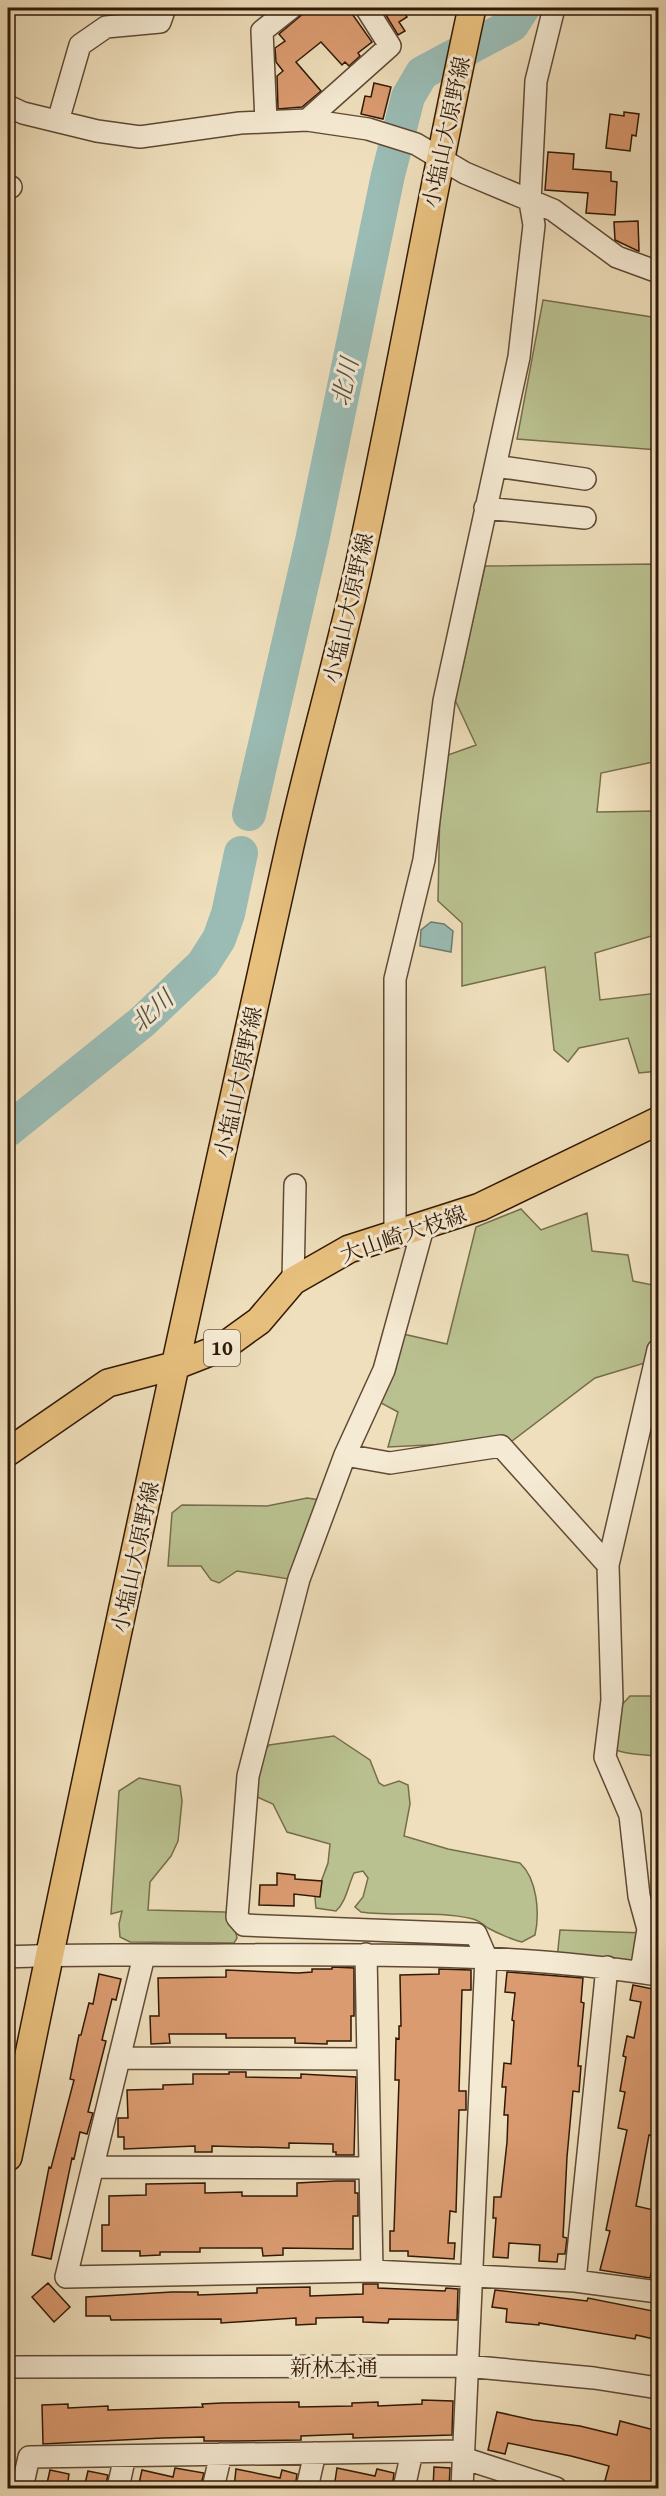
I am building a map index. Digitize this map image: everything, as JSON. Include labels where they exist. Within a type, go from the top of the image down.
[{"type":"main road","name":"小塩山大原野線","points":[[8,2157],[49,1955],[290,843],[357,575],[391,414],[439,158],[472,8]]},
{"type":"main road","name":"大山崎大枝線","points":[[8,1452],[108,1383],[177,1365],[223,1347],[259,1321],[293,1281],[349,1249],[480,1207],[658,1120]]},
{"type":"street","points":[[58,121],[80,45],[106,27],[160,21],[165,8]]},
{"type":"street","points":[[266,122],[262,31],[291,8]]},
{"type":"street","points":[[307,120],[390,46],[366,8]]},
{"type":"street","points":[[395,1236],[395,979],[424,860],[444,701],[520,345],[534,225],[530,202],[536,81],[554,8]]},
{"type":"street","points":[[8,106],[97,131],[140,137],[240,123],[307,120],[368,129],[396,138],[465,173],[553,210],[617,257],[658,272]]},
{"type":"street","points":[[496,466],[585,479]]},
{"type":"street","points":[[485,508],[585,518]]},
{"type":"street","points":[[293,1281],[295,1185]]},
{"type":"street","points":[[424,1224],[384,1370],[345,1455],[299,1579],[248,1776],[237,1917],[244,1924],[476,1934],[486,1958],[462,2488]]},
{"type":"street","points":[[8,1957],[366,1954],[486,1958],[607,1967],[650,1973],[648,1929],[639,1896],[630,1815],[605,1758],[612,1700],[608,1565],[658,1350]]},
{"type":"street","points":[[345,1455],[390,1463],[501,1446],[608,1565]]},
{"type":"street","points":[[366,1954],[372,2271]]},
{"type":"street","points":[[144,1956],[66,2277],[372,2271],[575,2281],[658,2292]]},
{"type":"street","points":[[575,2281],[607,1967]]},
{"type":"street","points":[[119,2058],[368,2059]]},
{"type":"street","points":[[93,2167],[370,2168]]},
{"type":"street","name":"新林本通","points":[[8,2367],[466,2366],[594,2378],[658,2388]]},
{"type":"street","points":[[404,2488],[412,2452]]},
{"type":"street","points":[[22,2488],[29,2457],[412,2452],[463,2455],[556,2488]]},
{"type":"street","points":[[307,2488],[315,2453]]},
{"type":"street","points":[[213,2488],[221,2454]]},
{"type":"street","points":[[118,2488],[125,2456]]},
{"type":"green space","points":[[543,300],[658,318],[658,450],[517,439]]},
{"type":"green space","points":[[658,564],[658,761],[601,773],[597,812],[658,811],[658,934],[595,953],[600,1000],[658,993],[658,1071],[639,1073],[628,1038],[579,1048],[568,1062],[554,1050],[545,967],[462,986],[462,923],[438,901],[440,802],[448,755],[476,745],[455,700],[485,566]]},
{"type":"green space","points":[[521,1209],[541,1230],[587,1213],[592,1251],[628,1255],[633,1281],[658,1286],[658,1359],[595,1378],[512,1441],[388,1447],[398,1412],[381,1403],[403,1334],[447,1344],[476,1227]]},
{"type":"green space","points":[[307,1498],[320,1500],[320,1511],[310,1519],[308,1539],[289,1579],[237,1571],[219,1583],[211,1580],[201,1566],[168,1566],[172,1513],[182,1505],[267,1506]]},
{"type":"green space","points":[[630,1696],[658,1696],[658,1757],[616,1750],[617,1710]]},
{"type":"green space","points":[[334,1736],[370,1760],[379,1783],[384,1786],[399,1781],[408,1785],[410,1804],[404,1836],[448,1849],[520,1863],[530,1878],[536,1896],[535,1935],[522,1942],[496,1932],[476,1920],[459,1916],[361,1912],[355,1907],[363,1897],[368,1878],[363,1871],[354,1873],[345,1898],[336,1911],[316,1908],[315,1898],[328,1863],[330,1844],[287,1832],[273,1804],[255,1796],[262,1754],[269,1745]]},
{"type":"green space","points":[[139,1778],[180,1786],[182,1801],[178,1841],[171,1856],[150,1882],[148,1910],[225,1912],[234,1927],[237,1938],[234,1943],[130,1942],[120,1937],[119,1924],[122,1911],[111,1914],[119,1791]]},
{"type":"green space","points":[[560,1930],[644,1933],[638,1968],[557,1959]]},
{"type":"water","points":[[431,922],[444,924],[453,931],[451,952],[420,946],[421,930]]},
{"type":"building","points":[[310,8],[348,8],[372,42],[358,53],[360,56],[349,66],[345,62],[342,65],[321,42],[296,62],[321,91],[302,107],[278,109],[277,76],[283,71],[276,62],[275,48],[285,41],[279,34]]},
{"type":"building","points":[[391,8],[401,8],[407,17],[399,22],[405,31],[398,35],[384,12]]},
{"type":"building","points":[[374,83],[391,87],[383,119],[361,114],[365,96],[371,97]]},
{"type":"building","points":[[624,112],[639,114],[636,136],[632,135],[630,151],[606,148],[610,114],[624,116]]},
{"type":"building","points":[[548,152],[574,154],[573,169],[611,172],[611,181],[617,182],[615,215],[586,213],[588,193],[545,190]]},
{"type":"building","points":[[638,221],[639,251],[615,240],[614,222]]},
{"type":"building","points":[[277,1873],[295,1875],[295,1879],[322,1881],[320,1897],[294,1894],[294,1906],[259,1905],[260,1885],[277,1885]]},
{"type":"building","points":[[332,1967],[354,1968],[354,2016],[351,2016],[351,2041],[327,2041],[327,2044],[295,2043],[295,2038],[226,2038],[226,2034],[169,2034],[170,2043],[151,2044],[150,2016],[159,2016],[158,1978],[226,1977],[226,1970],[298,1973],[312,1972],[312,1969],[332,1969]]},
{"type":"building","points":[[439,1969],[471,1970],[471,1990],[462,1990],[459,2091],[466,2091],[466,2110],[459,2110],[456,2212],[450,2211],[448,2243],[455,2243],[454,2259],[408,2256],[408,2251],[390,2251],[390,2231],[394,2231],[399,2080],[395,2080],[396,2038],[399,2039],[399,2026],[401,2026],[400,1975],[439,1974]]},
{"type":"building","points":[[507,1972],[583,1978],[581,2002],[584,2003],[578,2066],[581,2066],[579,2092],[573,2091],[567,2157],[563,2237],[567,2238],[565,2254],[558,2254],[557,2262],[539,2261],[540,2245],[509,2243],[508,2258],[493,2257],[496,2218],[493,2218],[494,2197],[501,2197],[507,2142],[508,2115],[504,2115],[506,2087],[502,2087],[504,2063],[511,2064],[514,2021],[512,2020],[515,1993],[505,1992]]},
{"type":"building","points":[[99,1974],[121,1979],[116,2000],[112,1999],[102,2040],[106,2041],[88,2112],[93,2113],[87,2134],[80,2132],[74,2159],[72,2158],[51,2259],[32,2255],[49,2167],[51,2168],[74,2080],[70,2079],[79,2035],[81,2035],[89,2003],[93,2004]]},
{"type":"building","points":[[633,1985],[658,1990],[656,2009],[658,2010],[658,2037],[652,2069],[658,2069],[658,2137],[649,2135],[636,2206],[658,2211],[658,2271],[652,2270],[650,2278],[600,2270],[610,2231],[606,2230],[627,2130],[618,2128],[625,2092],[620,2091],[626,2057],[623,2056],[627,2036],[634,2038],[641,2002],[630,2000]]},
{"type":"building","points":[[229,2072],[246,2072],[246,2077],[301,2078],[301,2074],[356,2077],[354,2155],[336,2155],[336,2152],[333,2152],[333,2144],[289,2143],[289,2148],[212,2146],[212,2152],[195,2152],[195,2146],[124,2149],[124,2137],[118,2137],[118,2118],[128,2118],[127,2090],[163,2089],[163,2085],[193,2084],[193,2074],[229,2074]]},
{"type":"building","points":[[355,2181],[355,2193],[358,2193],[358,2216],[353,2216],[353,2249],[283,2248],[283,2255],[263,2256],[262,2248],[200,2248],[200,2252],[160,2252],[160,2255],[140,2256],[140,2251],[102,2251],[102,2225],[109,2225],[109,2196],[146,2195],[146,2184],[205,2183],[205,2193],[242,2192],[242,2196],[297,2196],[297,2183]]},
{"type":"building","points":[[48,2283],[70,2307],[54,2322],[32,2297]]},
{"type":"building","points":[[363,2284],[378,2284],[378,2288],[445,2291],[446,2288],[458,2289],[457,2320],[389,2319],[388,2323],[363,2322],[363,2317],[316,2318],[316,2324],[296,2325],[296,2318],[221,2323],[221,2319],[111,2320],[110,2316],[86,2316],[86,2297],[172,2292],[198,2292],[198,2295],[257,2293],[257,2288],[310,2287],[310,2296],[363,2294]]},
{"type":"building","points":[[495,2290],[587,2301],[588,2298],[658,2312],[658,2340],[636,2335],[635,2339],[539,2323],[539,2325],[506,2322],[507,2309],[492,2307]]},
{"type":"building","points":[[422,2400],[453,2401],[452,2435],[353,2438],[353,2434],[301,2436],[301,2440],[236,2441],[204,2441],[204,2437],[43,2444],[42,2405],[68,2404],[68,2408],[108,2406],[108,2410],[203,2407],[202,2404],[222,2403],[299,2402],[299,2407],[352,2406],[352,2403],[378,2402],[378,2406],[422,2404]]},
{"type":"building","points":[[497,2412],[533,2420],[580,2426],[617,2435],[620,2421],[658,2431],[658,2488],[603,2488],[609,2466],[571,2456],[508,2443],[505,2454],[488,2450]]},
{"type":"building","points":[[434,2467],[450,2468],[449,2488],[433,2488]]},
{"type":"building","points":[[175,2468],[204,2473],[200,2488],[138,2488],[142,2470],[173,2477]]},
{"type":"building","points":[[337,2468],[375,2476],[377,2469],[394,2473],[392,2488],[334,2488]]},
{"type":"building","points":[[236,2469],[280,2478],[282,2470],[297,2474],[295,2488],[234,2488]]},
{"type":"building","points":[[50,2470],[69,2474],[67,2488],[46,2488]]},
{"type":"building","points":[[88,2471],[108,2475],[105,2488],[84,2488]]},
{"type":"waterway","name":"北川","points":[[249,814],[312,541],[388,175],[408,97],[422,73],[512,25],[523,8]]},
{"type":"waterway","name":"北川","points":[[8,1130],[142,1022],[203,964],[219,939],[228,914],[241,853]]}]
